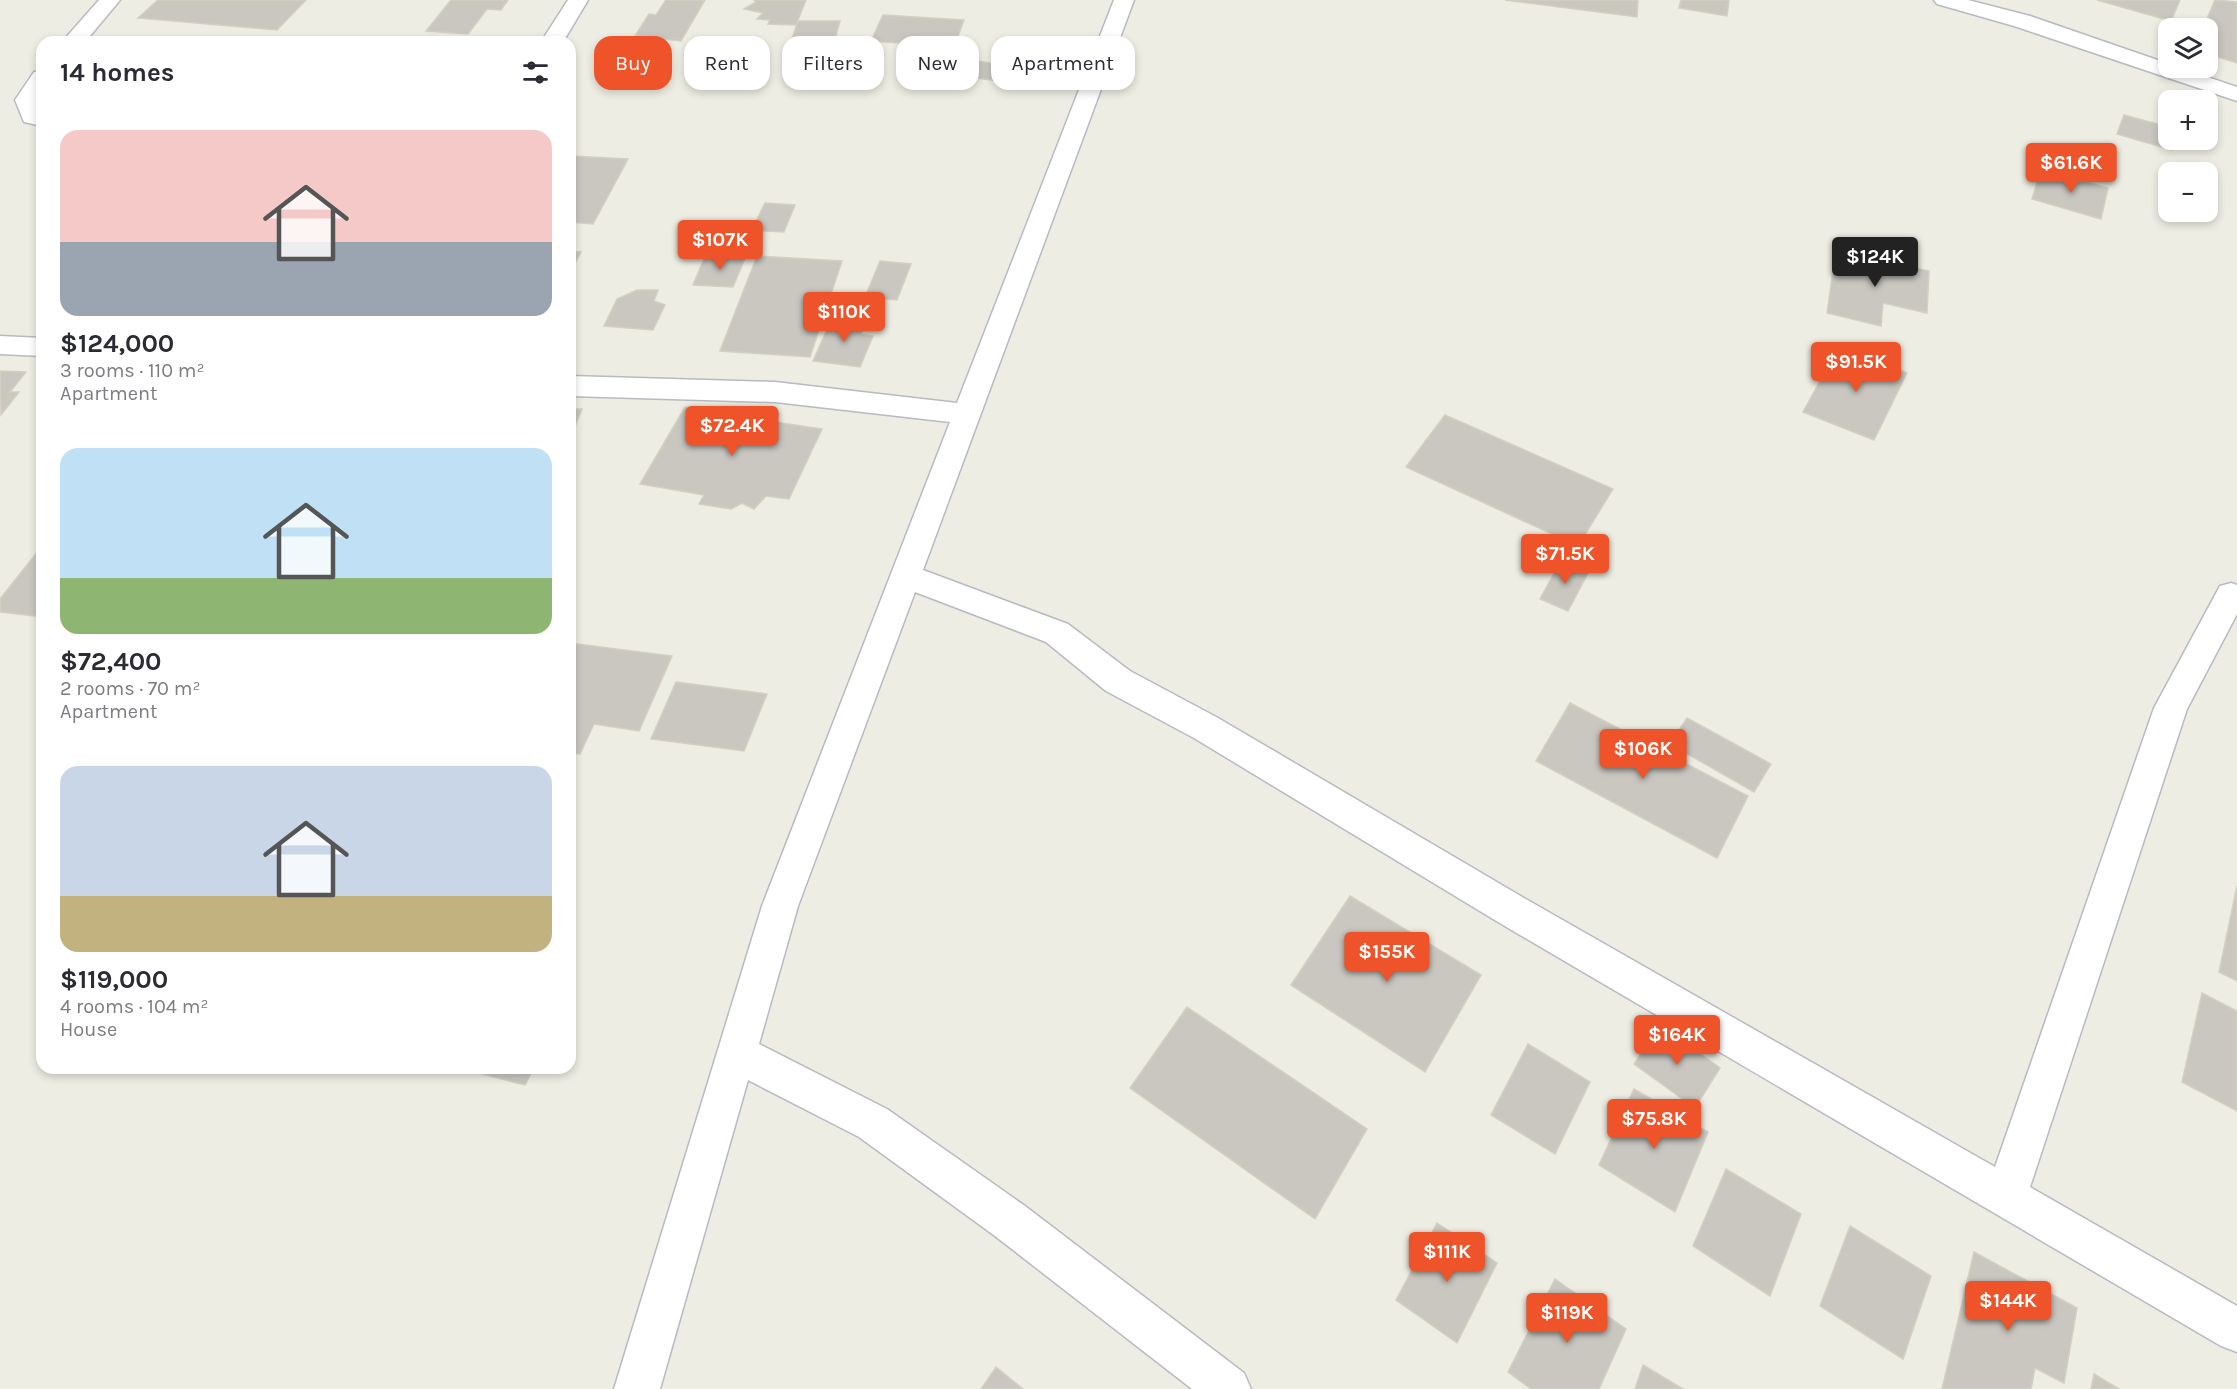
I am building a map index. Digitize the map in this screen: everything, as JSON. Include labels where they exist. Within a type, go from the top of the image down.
[{"type":"street","points":[[78,36],[110,0]]},
{"type":"street","points":[[556,36],[578,0]]},
{"type":"street","points":[[637,1389],[780,906],[1124,0]]},
{"type":"street","points":[[1944,0],[2022,21],[2237,94]]},
{"type":"street","points":[[36,86],[26,100],[32,117],[36,118]]},
{"type":"street","points":[[0,345],[36,347]]},
{"type":"street","points":[[576,386],[775,392],[967,414]]},
{"type":"street","points":[[905,576],[1057,633],[1118,681],[1206,728],[1511,910],[2237,1330]]},
{"type":"street","points":[[2006,1196],[2171,708],[2231,595]]},
{"type":"street","points":[[738,1054],[873,1124],[1010,1221],[1228,1389]]},
{"type":"building","points":[[158,0],[306,0],[277,30],[138,18]]},
{"type":"building","points":[[451,0],[508,0],[501,10],[487,9],[468,34],[426,31]]},
{"type":"building","points":[[666,0],[705,0],[681,41],[672,40],[672,36],[635,36],[649,14],[656,15]]},
{"type":"building","points":[[754,0],[806,0],[796,25],[768,24],[770,20],[757,19],[763,13],[744,9],[756,2]]},
{"type":"building","points":[[1505,0],[1638,0],[1637,17]]},
{"type":"building","points":[[1681,0],[1729,0],[1727,16],[1679,8]]},
{"type":"building","points":[[2097,0],[2180,0],[2172,18],[2160,18]]},
{"type":"building","points":[[2215,0],[2237,2],[2237,63],[2218,57],[2218,18],[2207,18]]},
{"type":"building","points":[[883,15],[964,20],[958,36],[896,36],[896,43],[884,42],[884,36],[873,36]]},
{"type":"building","points":[[798,21],[840,21],[836,36],[793,36]]},
{"type":"building","points":[[979,61],[991,63],[991,80],[979,78]]},
{"type":"building","points":[[2124,115],[2158,124],[2158,146],[2117,134]]},
{"type":"building","points":[[576,156],[628,159],[593,224],[576,223]]},
{"type":"building","points":[[2041,169],[2108,188],[2101,219],[2032,199]]},
{"type":"building","points":[[765,203],[795,205],[784,232],[752,230]]},
{"type":"building","points":[[1836,250],[1929,271],[1927,313],[1883,303],[1881,326],[1827,313]]},
{"type":"building","points":[[576,252],[581,252],[576,262]]},
{"type":"building","points":[[706,254],[746,256],[733,287],[693,285]]},
{"type":"building","points":[[757,256],[842,261],[810,357],[720,351]]},
{"type":"building","points":[[880,261],[911,264],[897,300],[865,297]]},
{"type":"building","points":[[637,290],[658,290],[654,301],[665,305],[653,330],[604,326],[617,299]]},
{"type":"building","points":[[833,316],[867,320],[861,334],[873,336],[860,367],[813,361]]},
{"type":"building","points":[[1839,346],[1907,373],[1874,440],[1803,412]]},
{"type":"building","points":[[0,371],[26,372],[10,392],[19,392],[1,415]]},
{"type":"building","points":[[685,407],[723,413],[730,407],[779,414],[775,422],[822,429],[789,499],[766,496],[754,509],[742,503],[731,509],[699,504],[704,495],[640,484]]},
{"type":"building","points":[[576,409],[582,409],[576,424]]},
{"type":"building","points":[[1445,415],[1613,489],[1578,546],[1406,467]]},
{"type":"building","points":[[36,554],[36,616],[0,612],[0,599]]},
{"type":"building","points":[[1562,559],[1589,571],[1568,611],[1540,599]]},
{"type":"building","points":[[576,644],[672,656],[639,731],[594,724],[580,754],[576,754]]},
{"type":"building","points":[[676,682],[767,694],[744,751],[651,739]]},
{"type":"building","points":[[1570,703],[1748,796],[1717,858],[1536,761]]},
{"type":"building","points":[[1687,718],[1771,764],[1754,792],[1670,744]]},
{"type":"building","points":[[2237,886],[2237,981],[2219,972]]},
{"type":"building","points":[[1350,896],[1481,975],[1425,1072],[1291,985]]},
{"type":"building","points":[[2202,993],[2237,1011],[2237,1111],[2182,1082]]},
{"type":"building","points":[[1187,1007],[1367,1129],[1315,1219],[1130,1088]]},
{"type":"building","points":[[1660,1025],[1720,1068],[1695,1108],[1634,1064]]},
{"type":"building","points":[[1528,1044],[1590,1082],[1555,1154],[1491,1115]]},
{"type":"building","points":[[482,1074],[531,1074],[525,1085]]},
{"type":"building","points":[[1634,1089],[1708,1132],[1675,1212],[1599,1165]]},
{"type":"building","points":[[1726,1169],[1801,1214],[1770,1296],[1693,1246]]},
{"type":"building","points":[[1437,1223],[1497,1263],[1457,1343],[1396,1300]]},
{"type":"building","points":[[1850,1226],[1931,1276],[1903,1359],[1820,1306]]},
{"type":"building","points":[[1974,1252],[2077,1308],[2064,1383],[2035,1368],[2031,1389],[1942,1389]]},
{"type":"building","points":[[1555,1279],[1626,1329],[1599,1389],[1531,1389],[1508,1372]]},
{"type":"building","points":[[1643,1365],[1683,1389],[1635,1389]]},
{"type":"building","points":[[996,1367],[1023,1389],[981,1389]]},
{"type":"building","points":[[2094,1374],[2119,1389],[2091,1389]]}]
